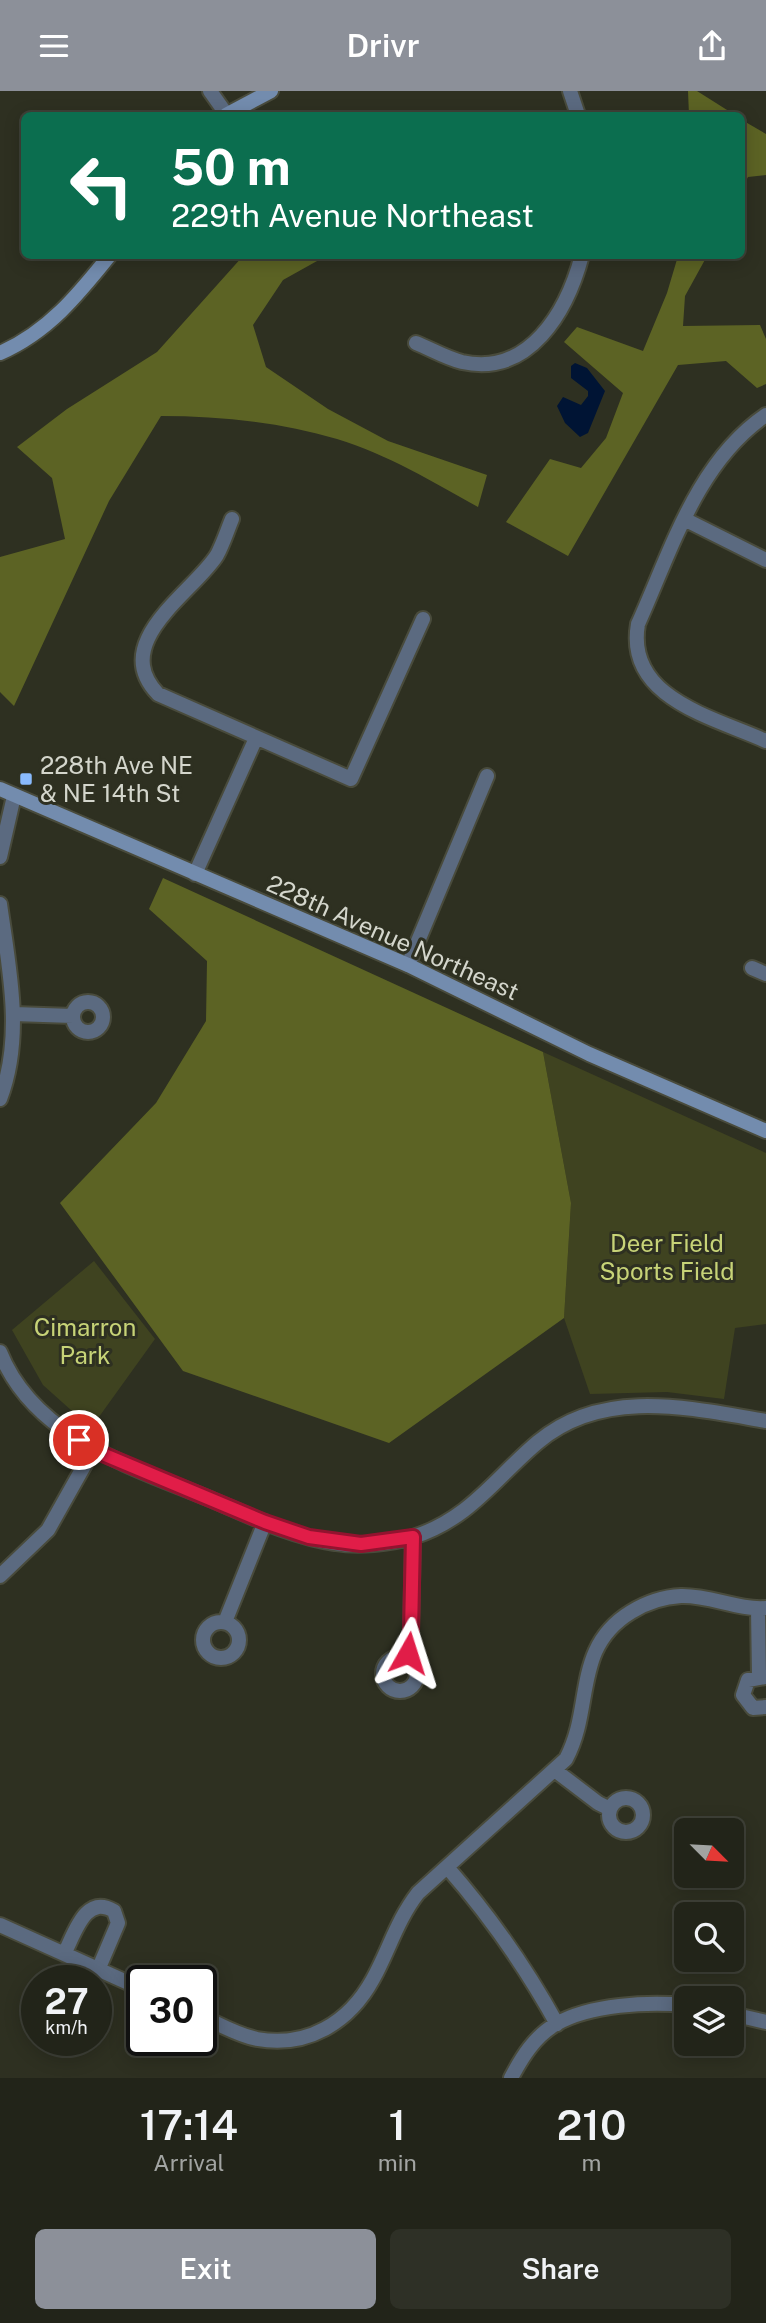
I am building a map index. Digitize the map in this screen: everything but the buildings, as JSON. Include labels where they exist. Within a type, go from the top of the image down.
[{"type":"main road","points":[[232,112],[271,91]]},
{"type":"main road","points":[[0,353],[44,327],[68,306],[107,259]]},
{"type":"main road","name":"228th Avenue Northeast","points":[[0,789],[408,965],[589,1054],[765,1127]]},
{"type":"street","points":[[209,91],[224,112]]},
{"type":"street","points":[[570,91],[577,112]]},
{"type":"street","points":[[416,343],[460,362],[479,364],[521,355],[547,332],[567,294],[580,259]]},
{"type":"street","points":[[766,415],[730,446],[710,472],[638,624],[635,640],[643,671],[655,688],[671,698],[766,741]]},
{"type":"street","points":[[232,519],[217,554],[162,614],[146,647],[144,673],[148,684],[158,694],[351,779],[423,619]]},
{"type":"street","points":[[686,520],[766,559]]},
{"type":"street","points":[[195,874],[256,738]]},
{"type":"street","points":[[408,965],[487,776]]},
{"type":"street","points":[[0,857],[14,796]]},
{"type":"street","points":[[0,904],[14,1014],[10,1061],[0,1099]]},
{"type":"street","points":[[14,1014],[73,1016]]},
{"type":"street","points":[[0,1352],[22,1388],[41,1411],[93,1450],[265,1522],[335,1543],[361,1544],[413,1537],[455,1517],[478,1501],[537,1442],[562,1424],[592,1413],[653,1405],[766,1421]]},
{"type":"street","points":[[0,1576],[48,1530],[93,1450]]},
{"type":"street","points":[[225,1622],[265,1522]]},
{"type":"street","points":[[406,1658],[411,1632],[413,1537]]},
{"type":"street","points":[[217,2024],[264,2040],[289,2041],[336,2024],[362,1996],[403,1912],[447,1867],[556,1770],[579,1730],[587,1670],[593,1655],[604,1635],[625,1616],[647,1602],[683,1596],[762,1608],[762,1677],[744,1684],[743,1695],[753,1708],[766,1707]]},
{"type":"street","points":[[556,1770],[598,1803],[610,1809]]},
{"type":"street","points":[[447,1867],[500,1930],[557,2024]]},
{"type":"street","points":[[64,1954],[86,1912],[96,1906],[109,1908],[114,1911],[118,1923],[100,1965]]},
{"type":"street","points":[[0,1925],[87,1965]]},
{"type":"street","points":[[511,2078],[534,2042],[557,2024],[636,2004],[674,2005]]},
{"type":"street","points":[[744,2017],[766,2022]]},
{"type":"green space","points":[[688,91],[697,91],[730,112],[689,112]]},
{"type":"green space","points":[[745,122],[766,134],[766,175],[748,177],[745,182]]},
{"type":"green space","points":[[240,259],[321,259],[283,280],[253,325],[266,367],[328,409],[388,441],[487,475],[478,507],[392,461],[337,439],[250,421],[161,416],[109,501],[14,706],[0,692],[0,557],[65,539],[52,478],[17,447],[67,409],[157,352]]},
{"type":"green space","points":[[677,259],[705,259],[685,296],[683,326],[760,325],[766,339],[766,384],[757,388],[726,361],[678,365],[568,556],[506,522],[550,459],[581,468],[606,438],[623,393],[564,342],[577,327],[643,351],[667,293]]},
{"type":"green space","points":[[163,878],[543,1052],[571,1203],[564,1318],[389,1443],[183,1371],[60,1203],[156,1103],[206,1021],[207,961],[149,909]]},
{"type":"green space","name":"Deer Field Sports Field","points":[[543,1052],[766,1153],[766,1324],[735,1328],[724,1399],[667,1392],[590,1394],[564,1318],[571,1203]]},
{"type":"green space","name":"Cimarron Park","points":[[94,1261],[155,1339],[91,1428],[43,1385],[12,1330]]},
{"type":"water","points":[[575,363],[587,368],[605,391],[588,433],[580,437],[565,423],[557,406],[563,397],[581,405],[588,396],[588,391],[571,378],[571,366]]},
{"type":"place","name":"228th Ave NE & NE 14th St","points":[[26,779]]},
{"type":"route","points":[[79,1440],[93,1450],[265,1522],[309,1537],[335,1543],[361,1544],[413,1537],[408,1653]]}]
